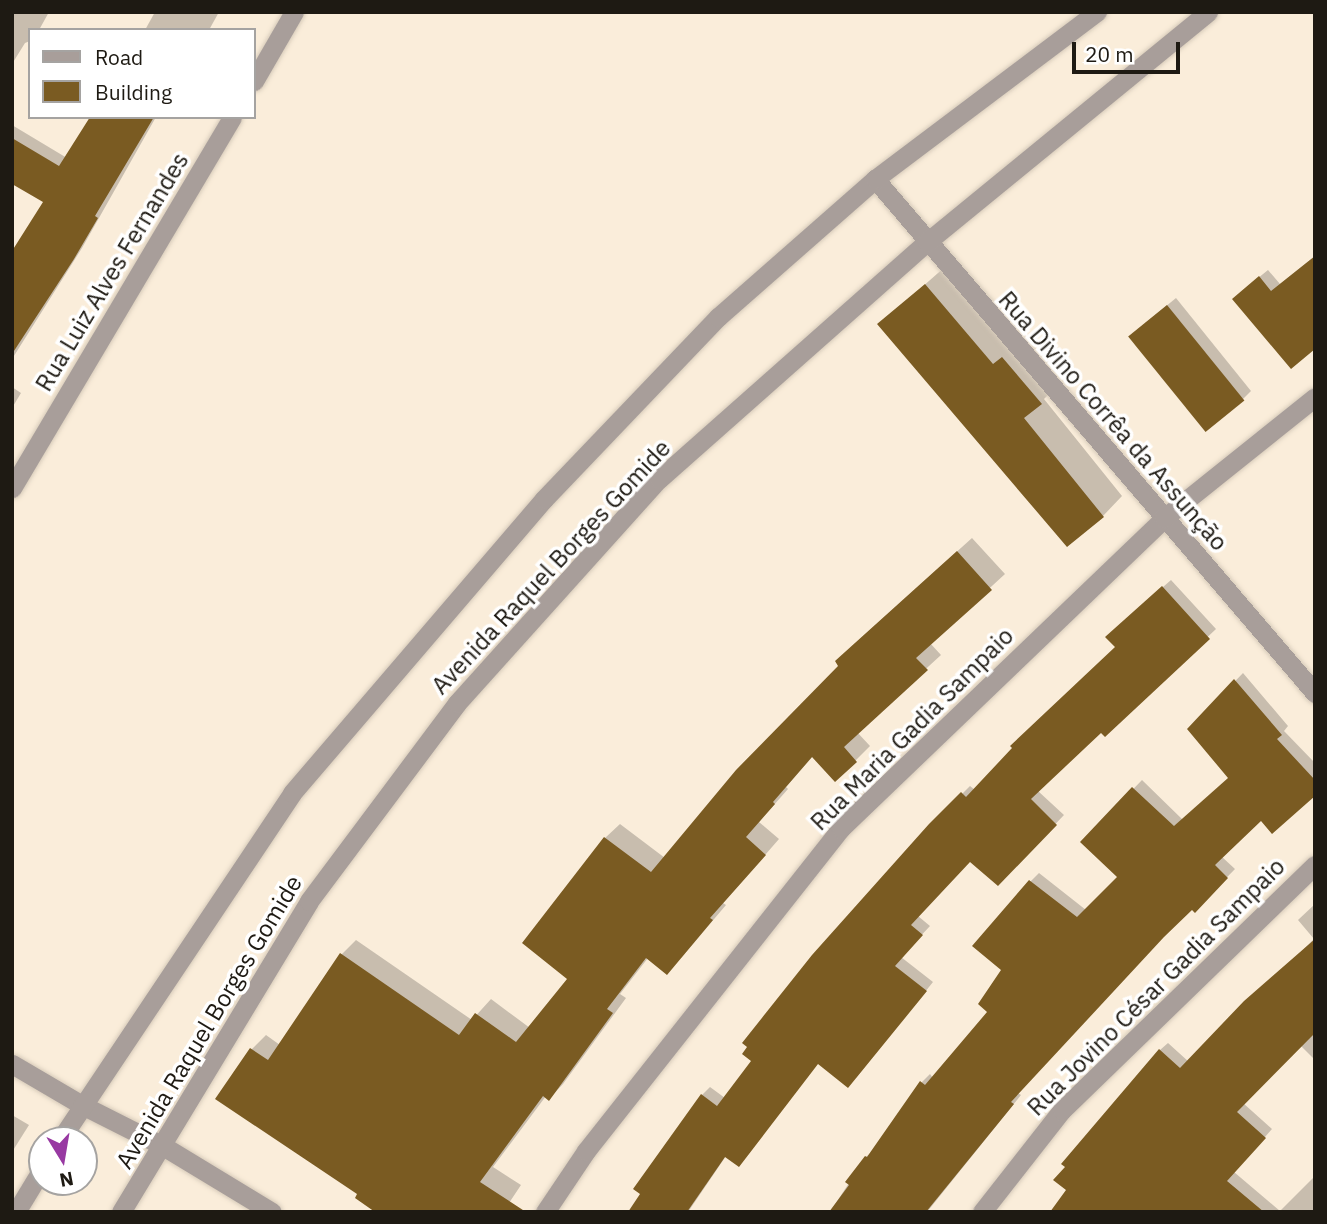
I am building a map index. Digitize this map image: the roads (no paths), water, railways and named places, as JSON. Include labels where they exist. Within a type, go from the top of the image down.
[{"type":"street","points":[[256,78],[295,12]]},
{"type":"street","name":"Avenida Raquel Borges Gomide","points":[[69,1126],[292,793],[526,520],[718,317],[875,179],[1097,12]]},
{"type":"street","name":"Avenida Raquel Borges Gomide","points":[[121,1212],[309,901],[457,704],[659,479],[927,242],[1208,12]]},
{"type":"street","name":"Rua Luiz Alves Fernandes","points":[[12,488],[231,119]]},
{"type":"street","name":"Rua Divino Corrêa da Assunção","points":[[875,179],[1315,693]]},
{"type":"street","name":"Rua Maria Gadia Sampaio","points":[[545,1212],[586,1151],[841,828],[1164,517],[1315,397]]},
{"type":"street","name":"Rua Jovino César Gadia Sampaio","points":[[982,1212],[1062,1110],[1315,865]]},
{"type":"street","points":[[12,1064],[82,1105],[163,1146],[272,1212]]},
{"type":"street","points":[[16,1212],[28,1192]]}]
